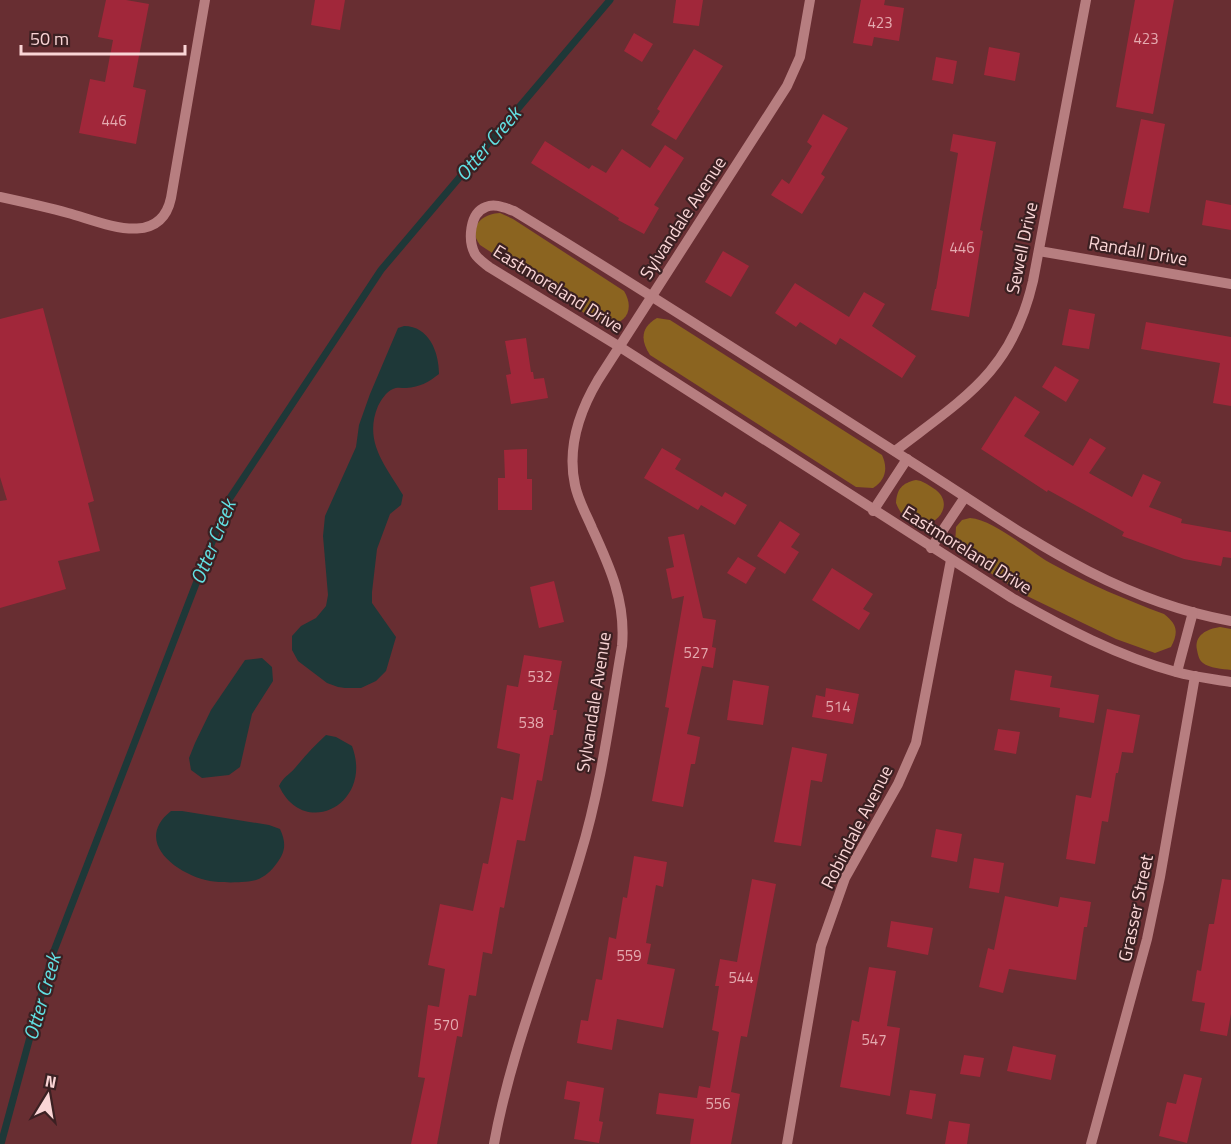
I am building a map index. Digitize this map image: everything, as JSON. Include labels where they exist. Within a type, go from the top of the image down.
[{"type":"street","points":[[0,197],[132,229],[146,227],[160,221],[168,210],[171,198],[205,0]]},
{"type":"street","name":"Sylvandale Avenue","points":[[494,1144],[518,1049],[585,840],[598,784],[622,646],[623,626],[619,593],[611,567],[578,494],[573,462],[574,441],[585,403],[787,86],[800,57],[810,0]]},
{"type":"street","name":"Sewell Drive","points":[[895,451],[970,392],[998,362],[1021,323],[1030,295],[1039,251],[1086,0]]},
{"type":"street","name":"Eastmoreland Drive","points":[[1231,621],[1136,594],[1098,578],[1041,546],[895,451],[514,211],[500,206],[485,207],[476,215],[471,228],[471,243],[476,256],[489,267],[620,347],[951,560],[1055,623],[1124,654],[1177,672],[1231,682]]},
{"type":"street","name":"Randall Drive","points":[[1039,251],[1231,284]]},
{"type":"street","points":[[873,511],[907,459]]},
{"type":"street","points":[[932,548],[965,497]]},
{"type":"street","name":"Robindale Avenue","points":[[787,1144],[822,946],[844,878],[898,784],[916,743],[951,560]]},
{"type":"street","points":[[1177,672],[1193,612]]},
{"type":"street","name":"Grasser Street","points":[[1091,1144],[1147,939],[1195,676]]},
{"type":"shaded area","points":[[500,213],[513,219],[624,291],[629,307],[624,319],[612,324],[595,320],[480,245],[475,233],[478,223],[487,216]]},
{"type":"shaded area","points":[[657,318],[670,320],[882,455],[885,473],[881,481],[873,488],[856,487],[650,355],[644,334],[648,325]]},
{"type":"shaded area","points":[[916,480],[933,488],[942,496],[944,506],[941,514],[934,521],[925,525],[914,524],[904,517],[896,503],[901,487]]},
{"type":"shaded area","points":[[970,518],[990,524],[1045,560],[1081,579],[1164,614],[1172,621],[1176,633],[1171,647],[1155,653],[1116,639],[1027,596],[960,554],[955,546],[956,527],[962,520]]},
{"type":"shaded area","points":[[1220,627],[1231,629],[1231,670],[1206,665],[1198,654],[1198,640],[1202,634]]},
{"type":"water","points":[[413,327],[426,335],[435,349],[439,374],[420,385],[390,390],[379,404],[374,419],[373,431],[378,453],[403,495],[401,505],[390,514],[377,549],[372,592],[372,603],[396,637],[386,671],[376,681],[361,688],[338,687],[327,683],[298,661],[292,650],[292,636],[301,626],[316,618],[326,606],[328,595],[323,536],[325,516],[356,447],[359,425],[370,394],[398,328]]},
{"type":"water","points":[[262,658],[272,667],[273,681],[252,714],[240,767],[229,775],[202,778],[191,770],[189,758],[211,710],[245,660]]},
{"type":"water","points":[[326,735],[336,737],[352,746],[356,767],[353,784],[345,798],[333,808],[319,812],[304,811],[290,802],[279,786]]},
{"type":"water","points":[[171,811],[269,825],[280,829],[284,842],[282,854],[271,871],[256,880],[220,882],[198,878],[173,864],[158,845],[156,834],[160,823]]},
{"type":"building","points":[[106,0],[126,0],[149,4],[133,87],[146,90],[136,144],[79,133],[90,79],[105,82],[113,40],[98,37]]},
{"type":"building","points":[[315,0],[345,0],[340,30],[311,25]]},
{"type":"building","points":[[676,0],[703,0],[699,26],[673,23]]},
{"type":"building","points":[[861,0],[885,0],[884,5],[904,8],[899,41],[874,37],[872,46],[853,43]]},
{"type":"building","points":[[1135,0],[1174,0],[1153,114],[1116,107]]},
{"type":"building","points":[[634,33],[653,44],[642,62],[624,51]]},
{"type":"building","points":[[989,47],[1020,53],[1015,81],[984,75]]},
{"type":"building","points":[[694,49],[723,66],[676,140],[651,125],[660,111],[657,109]]},
{"type":"building","points":[[936,57],[957,61],[953,84],[932,80]]},
{"type":"building","points":[[823,114],[848,128],[821,174],[825,177],[802,214],[771,195],[782,179],[789,184],[812,146],[807,142]]},
{"type":"building","points":[[1141,119],[1165,124],[1149,213],[1123,208]]},
{"type":"building","points":[[953,134],[996,142],[980,230],[983,231],[969,317],[931,310],[958,153],[950,151]]},
{"type":"building","points":[[545,141],[589,169],[592,165],[606,173],[622,149],[650,168],[665,145],[684,158],[654,205],[659,208],[644,234],[618,220],[619,218],[531,163]]},
{"type":"building","points":[[1206,200],[1231,205],[1231,230],[1202,225]]},
{"type":"building","points":[[723,251],[749,266],[731,297],[705,282]]},
{"type":"building","points":[[795,283],[849,317],[864,292],[885,304],[872,326],[916,356],[902,378],[840,338],[836,345],[800,322],[796,327],[775,313]]},
{"type":"building","points":[[43,308],[94,501],[88,503],[100,551],[58,561],[66,589],[0,608],[0,501],[7,500],[0,477],[0,319]]},
{"type":"building","points":[[1069,309],[1095,314],[1089,349],[1062,345]]},
{"type":"building","points":[[1146,322],[1231,337],[1231,406],[1213,403],[1220,363],[1141,349]]},
{"type":"building","points":[[526,338],[531,372],[533,372],[534,379],[544,378],[548,398],[511,404],[506,375],[511,374],[505,341]]},
{"type":"building","points":[[1055,366],[1079,380],[1066,402],[1042,387]]},
{"type":"building","points":[[1015,396],[1040,412],[1024,436],[1073,466],[1090,438],[1106,448],[1089,473],[1132,497],[1143,474],[1161,482],[1149,507],[1182,519],[1181,523],[1231,532],[1231,558],[1223,557],[1221,566],[1184,559],[1122,536],[1124,532],[1048,490],[1047,492],[981,449]]},
{"type":"building","points":[[662,448],[681,459],[675,469],[722,497],[725,492],[747,505],[735,525],[701,505],[698,510],[644,478]]},
{"type":"building","points":[[527,449],[527,479],[532,479],[532,510],[498,510],[498,478],[505,478],[504,450]]},
{"type":"building","points":[[780,521],[800,534],[791,547],[799,552],[785,574],[757,556]]},
{"type":"building","points":[[684,534],[703,618],[716,620],[712,647],[716,648],[713,668],[702,666],[687,734],[700,737],[695,764],[691,764],[683,807],[652,801],[669,708],[665,707],[684,596],[672,599],[666,569],[674,567],[668,537]]},
{"type":"building","points":[[738,557],[756,568],[746,584],[727,573]]},
{"type":"building","points":[[832,568],[873,594],[863,609],[870,613],[859,630],[812,600]]},
{"type":"building","points":[[554,581],[564,622],[539,628],[530,587]]},
{"type":"building","points":[[524,655],[562,661],[553,710],[557,710],[553,735],[550,735],[542,781],[537,780],[525,841],[517,840],[504,908],[500,907],[492,954],[483,952],[476,996],[469,995],[462,1037],[457,1036],[437,1144],[411,1144],[425,1078],[418,1077],[428,1005],[439,1007],[445,969],[428,965],[440,904],[473,911],[483,863],[488,864],[501,797],[513,800],[520,754],[497,748],[507,685],[518,687]]},
{"type":"building","points":[[1015,670],[1052,676],[1050,687],[1099,695],[1094,723],[1059,717],[1060,708],[1010,700]]},
{"type":"building","points":[[733,680],[769,686],[763,725],[727,720]]},
{"type":"building","points":[[826,688],[859,694],[853,724],[812,717],[816,695],[825,697]]},
{"type":"building","points":[[1107,709],[1140,715],[1133,753],[1122,752],[1108,822],[1102,821],[1095,864],[1066,859],[1076,795],[1091,798]]},
{"type":"building","points":[[998,729],[1020,732],[1016,754],[994,750]]},
{"type":"building","points":[[792,747],[827,754],[822,782],[811,780],[801,846],[774,842]]},
{"type":"building","points":[[936,829],[962,834],[957,862],[931,857]]},
{"type":"building","points":[[634,856],[667,862],[663,887],[656,885],[646,943],[651,944],[647,964],[675,969],[663,1028],[617,1019],[612,1050],[577,1043],[581,1020],[588,1021],[596,979],[602,980],[609,937],[616,939],[623,897],[627,898]]},
{"type":"building","points":[[974,858],[1004,863],[999,893],[969,888]]},
{"type":"building","points":[[752,879],[776,884],[747,1037],[741,1036],[731,1092],[740,1094],[731,1144],[690,1144],[694,1119],[656,1114],[659,1093],[697,1098],[699,1086],[710,1088],[719,1032],[712,1030],[719,986],[715,986],[720,959],[737,962]]},
{"type":"building","points":[[1222,879],[1231,880],[1231,1014],[1227,1036],[1200,1031],[1205,1003],[1192,1001],[1197,970],[1201,971],[1209,924],[1214,924]]},
{"type":"building","points":[[1005,896],[1058,907],[1060,897],[1091,902],[1087,927],[1084,927],[1076,980],[1009,969],[1003,993],[979,987],[988,948],[994,950]]},
{"type":"building","points":[[891,921],[933,928],[928,955],[887,947]]},
{"type":"building","points":[[869,967],[896,971],[887,1026],[900,1028],[890,1096],[840,1087],[852,1020],[859,1022]]},
{"type":"building","points":[[1013,1046],[1056,1055],[1051,1080],[1007,1071]]},
{"type":"building","points":[[964,1055],[984,1058],[980,1077],[960,1074]]},
{"type":"building","points":[[1184,1074],[1202,1078],[1187,1143],[1159,1136],[1167,1102],[1176,1104]]},
{"type":"building","points":[[567,1081],[604,1088],[599,1121],[603,1122],[599,1143],[574,1139],[580,1102],[564,1099]]},
{"type":"building","points":[[910,1090],[936,1094],[932,1119],[906,1114]]},
{"type":"building","points":[[949,1121],[970,1124],[967,1144],[945,1144]]},
{"type":"waterway","name":"Otter Creek","points":[[1,1144],[52,956],[228,501],[381,270],[610,0]]}]
